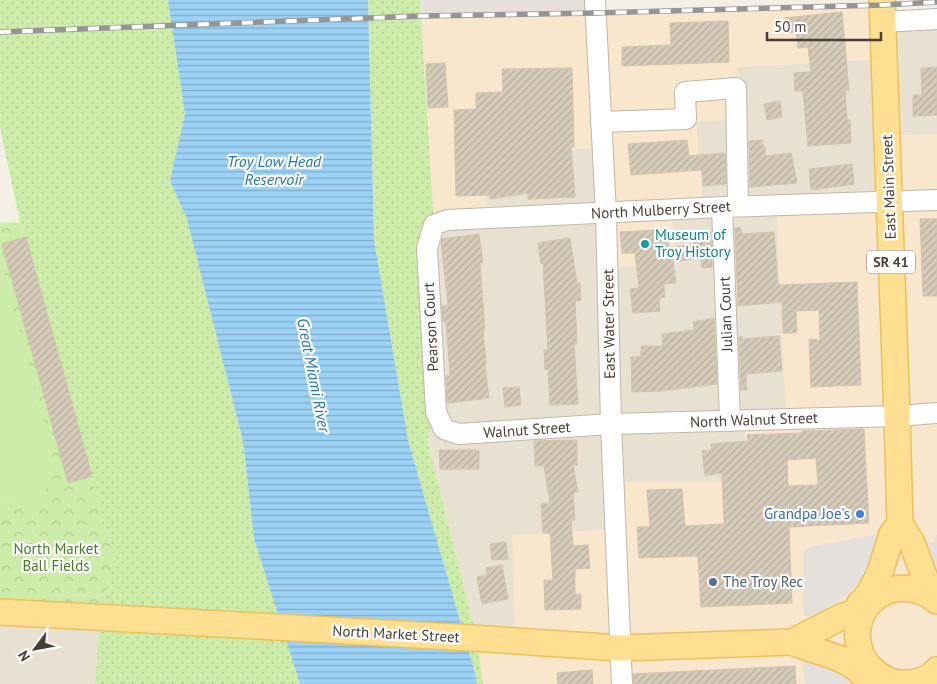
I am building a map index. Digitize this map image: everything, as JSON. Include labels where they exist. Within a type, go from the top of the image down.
[{"type":"main road","name":"East Main Street","points":[[883,11],[900,524]]},
{"type":"main road","points":[[867,674],[857,638],[859,623],[892,534],[900,524],[912,543],[935,599]]},
{"type":"main road","points":[[792,642],[866,600],[890,590],[917,589],[935,599]]},
{"type":"main road","name":"North Market Street","points":[[0,612],[131,618],[620,648],[792,642]]},
{"type":"main road","points":[[792,642],[802,647],[822,652],[867,674],[894,682],[908,683],[921,681],[933,676]]},
{"type":"street","name":"East Water Street","points":[[595,0],[606,213],[611,424],[622,684]]},
{"type":"street","points":[[883,11],[937,19]]},
{"type":"street","name":"Julian Court","points":[[601,122],[686,119],[685,92],[736,88],[730,207],[730,421]]},
{"type":"street","name":"North Mulberry Street","points":[[434,225],[447,220],[937,200]]},
{"type":"street","name":"Pearson Court","points":[[434,225],[427,248],[436,412],[444,429]]},
{"type":"street","name":"North Walnut Street","points":[[611,424],[937,414]]},
{"type":"street","name":"Walnut Street","points":[[444,429],[459,434],[611,424]]},
{"type":"shaded area","points":[[420,0],[595,0],[596,13],[421,16]]},
{"type":"shaded area","points":[[882,5],[884,59],[737,67],[737,119],[696,122],[703,208],[672,210],[676,263],[607,268],[602,148],[485,153],[487,219],[434,225],[421,16]]},
{"type":"shaded area","points":[[937,19],[937,134],[887,136],[889,201],[786,419],[747,482],[616,529],[515,641],[477,639],[427,440],[436,412],[427,248],[484,153],[603,148],[675,263],[672,210],[703,208],[696,122],[736,88],[737,67],[884,59],[883,22]]},
{"type":"shaded area","points":[[937,134],[937,684],[483,684],[477,639],[515,641],[512,535],[615,529],[614,482],[747,482],[745,420],[786,419],[776,205],[888,201],[887,136]]},
{"type":"shaded area","points":[[879,534],[873,563],[862,580],[845,596],[824,611],[813,616],[804,616],[803,554],[809,547]]},
{"type":"shaded area","points":[[937,534],[937,568],[923,542],[933,542]]},
{"type":"shaded area","points":[[0,612],[100,617],[95,684],[0,684]]},
{"type":"shaded area","points":[[803,661],[824,666],[856,684],[805,684]]},
{"type":"green space","points":[[0,0],[168,0],[185,114],[170,181],[187,219],[243,441],[254,539],[300,684],[95,684],[100,617],[114,558],[26,237],[20,222],[0,127]]},
{"type":"green space","points":[[368,0],[420,0],[434,225],[436,412],[427,440],[477,639],[483,684],[477,684],[408,440],[374,240]]},
{"type":"green space","name":"North Market Ball Fields","points":[[20,222],[26,237],[114,558],[100,617],[0,612],[0,223]]},
{"type":"green space","points":[[0,257],[57,473],[35,503],[0,502]]},
{"type":"water","name":"Troy Low Head Reservoir","points":[[168,0],[368,0],[374,240],[408,440],[477,684],[300,684],[254,539],[243,441],[187,219],[170,181],[185,114]]},
{"type":"building","points":[[842,12],[849,90],[845,90],[847,120],[850,120],[851,143],[808,146],[803,91],[795,91],[794,73],[811,72],[808,47],[798,48],[796,32],[786,33],[785,18]]},
{"type":"building","points":[[728,21],[729,62],[622,66],[622,47],[671,45],[670,23]]},
{"type":"building","points":[[445,63],[448,107],[428,108],[426,64]]},
{"type":"building","points":[[937,67],[937,115],[913,116],[913,95],[922,95],[921,68]]},
{"type":"building","points":[[572,68],[574,147],[571,147],[575,197],[528,199],[528,193],[490,199],[490,195],[456,196],[454,110],[476,109],[476,93],[503,92],[502,69]]},
{"type":"building","points":[[780,101],[782,117],[767,120],[764,104]]},
{"type":"building","points":[[687,140],[689,156],[725,153],[726,184],[703,186],[702,170],[631,175],[628,144]]},
{"type":"building","points":[[763,140],[765,156],[791,153],[797,183],[750,187],[749,141]]},
{"type":"building","points":[[852,164],[854,184],[811,190],[809,169]]},
{"type":"building","points":[[920,219],[937,219],[937,296],[923,296]]},
{"type":"building","points":[[740,227],[742,234],[774,232],[778,285],[857,282],[861,385],[811,387],[809,339],[820,340],[819,310],[796,311],[797,333],[783,333],[782,302],[738,306],[735,228]]},
{"type":"building","points":[[659,230],[660,238],[668,237],[669,248],[694,244],[692,235],[711,232],[712,267],[702,268],[701,258],[673,262],[676,283],[664,284],[665,297],[659,298],[660,311],[633,313],[630,289],[639,288],[635,253],[622,253],[620,232]]},
{"type":"building","points":[[479,234],[483,262],[480,263],[485,330],[483,330],[485,364],[489,398],[447,403],[446,376],[450,376],[446,321],[443,322],[442,306],[448,305],[441,242],[442,239]]},
{"type":"building","points":[[26,237],[92,476],[68,483],[2,244]]},
{"type":"building","points":[[570,238],[577,283],[580,283],[581,301],[575,301],[577,344],[574,344],[578,404],[550,405],[548,369],[545,370],[544,350],[548,350],[543,263],[541,264],[538,243]]},
{"type":"building","points":[[714,318],[717,384],[660,391],[632,392],[631,357],[641,357],[641,346],[663,346],[662,334],[694,330],[693,322]]},
{"type":"building","points":[[742,336],[742,339],[779,336],[782,371],[746,374],[747,390],[741,390],[739,337]]},
{"type":"building","points":[[519,387],[521,405],[505,407],[503,388]]},
{"type":"building","points":[[864,429],[869,523],[789,527],[792,603],[701,607],[698,556],[639,558],[637,527],[650,527],[647,490],[682,489],[685,526],[724,524],[722,473],[705,476],[702,451],[712,450],[711,444],[748,441],[747,435],[802,433],[802,431]],"holes":[[[816,458],[818,485],[788,486],[787,460]]]},
{"type":"building","points":[[577,440],[577,465],[573,465],[578,492],[573,493],[575,520],[571,520],[573,546],[588,545],[590,568],[575,569],[575,594],[581,594],[581,609],[545,610],[544,580],[553,580],[550,533],[543,533],[541,504],[550,503],[544,466],[535,466],[534,441]]},
{"type":"building","points":[[439,450],[479,450],[479,469],[440,469]]},
{"type":"building","points":[[506,542],[508,559],[492,560],[490,544]]},
{"type":"building","points":[[502,565],[508,599],[482,604],[477,577],[487,575],[486,568]]},
{"type":"building","points":[[795,666],[796,684],[634,684],[633,674]]},
{"type":"building","points":[[592,670],[593,684],[558,684],[557,673]]},
{"type":"railway","points":[[0,32],[421,16],[596,13],[937,2]]},
{"type":"place","name":"Museum of Troy History","points":[[645,244]]},
{"type":"place","name":"Grandpa Joe's","points":[[860,514]]},
{"type":"place","name":"The Troy Rec","points":[[713,582]]},
{"type":"water label","name":"Great Miami River","points":[[314,375]]}]
